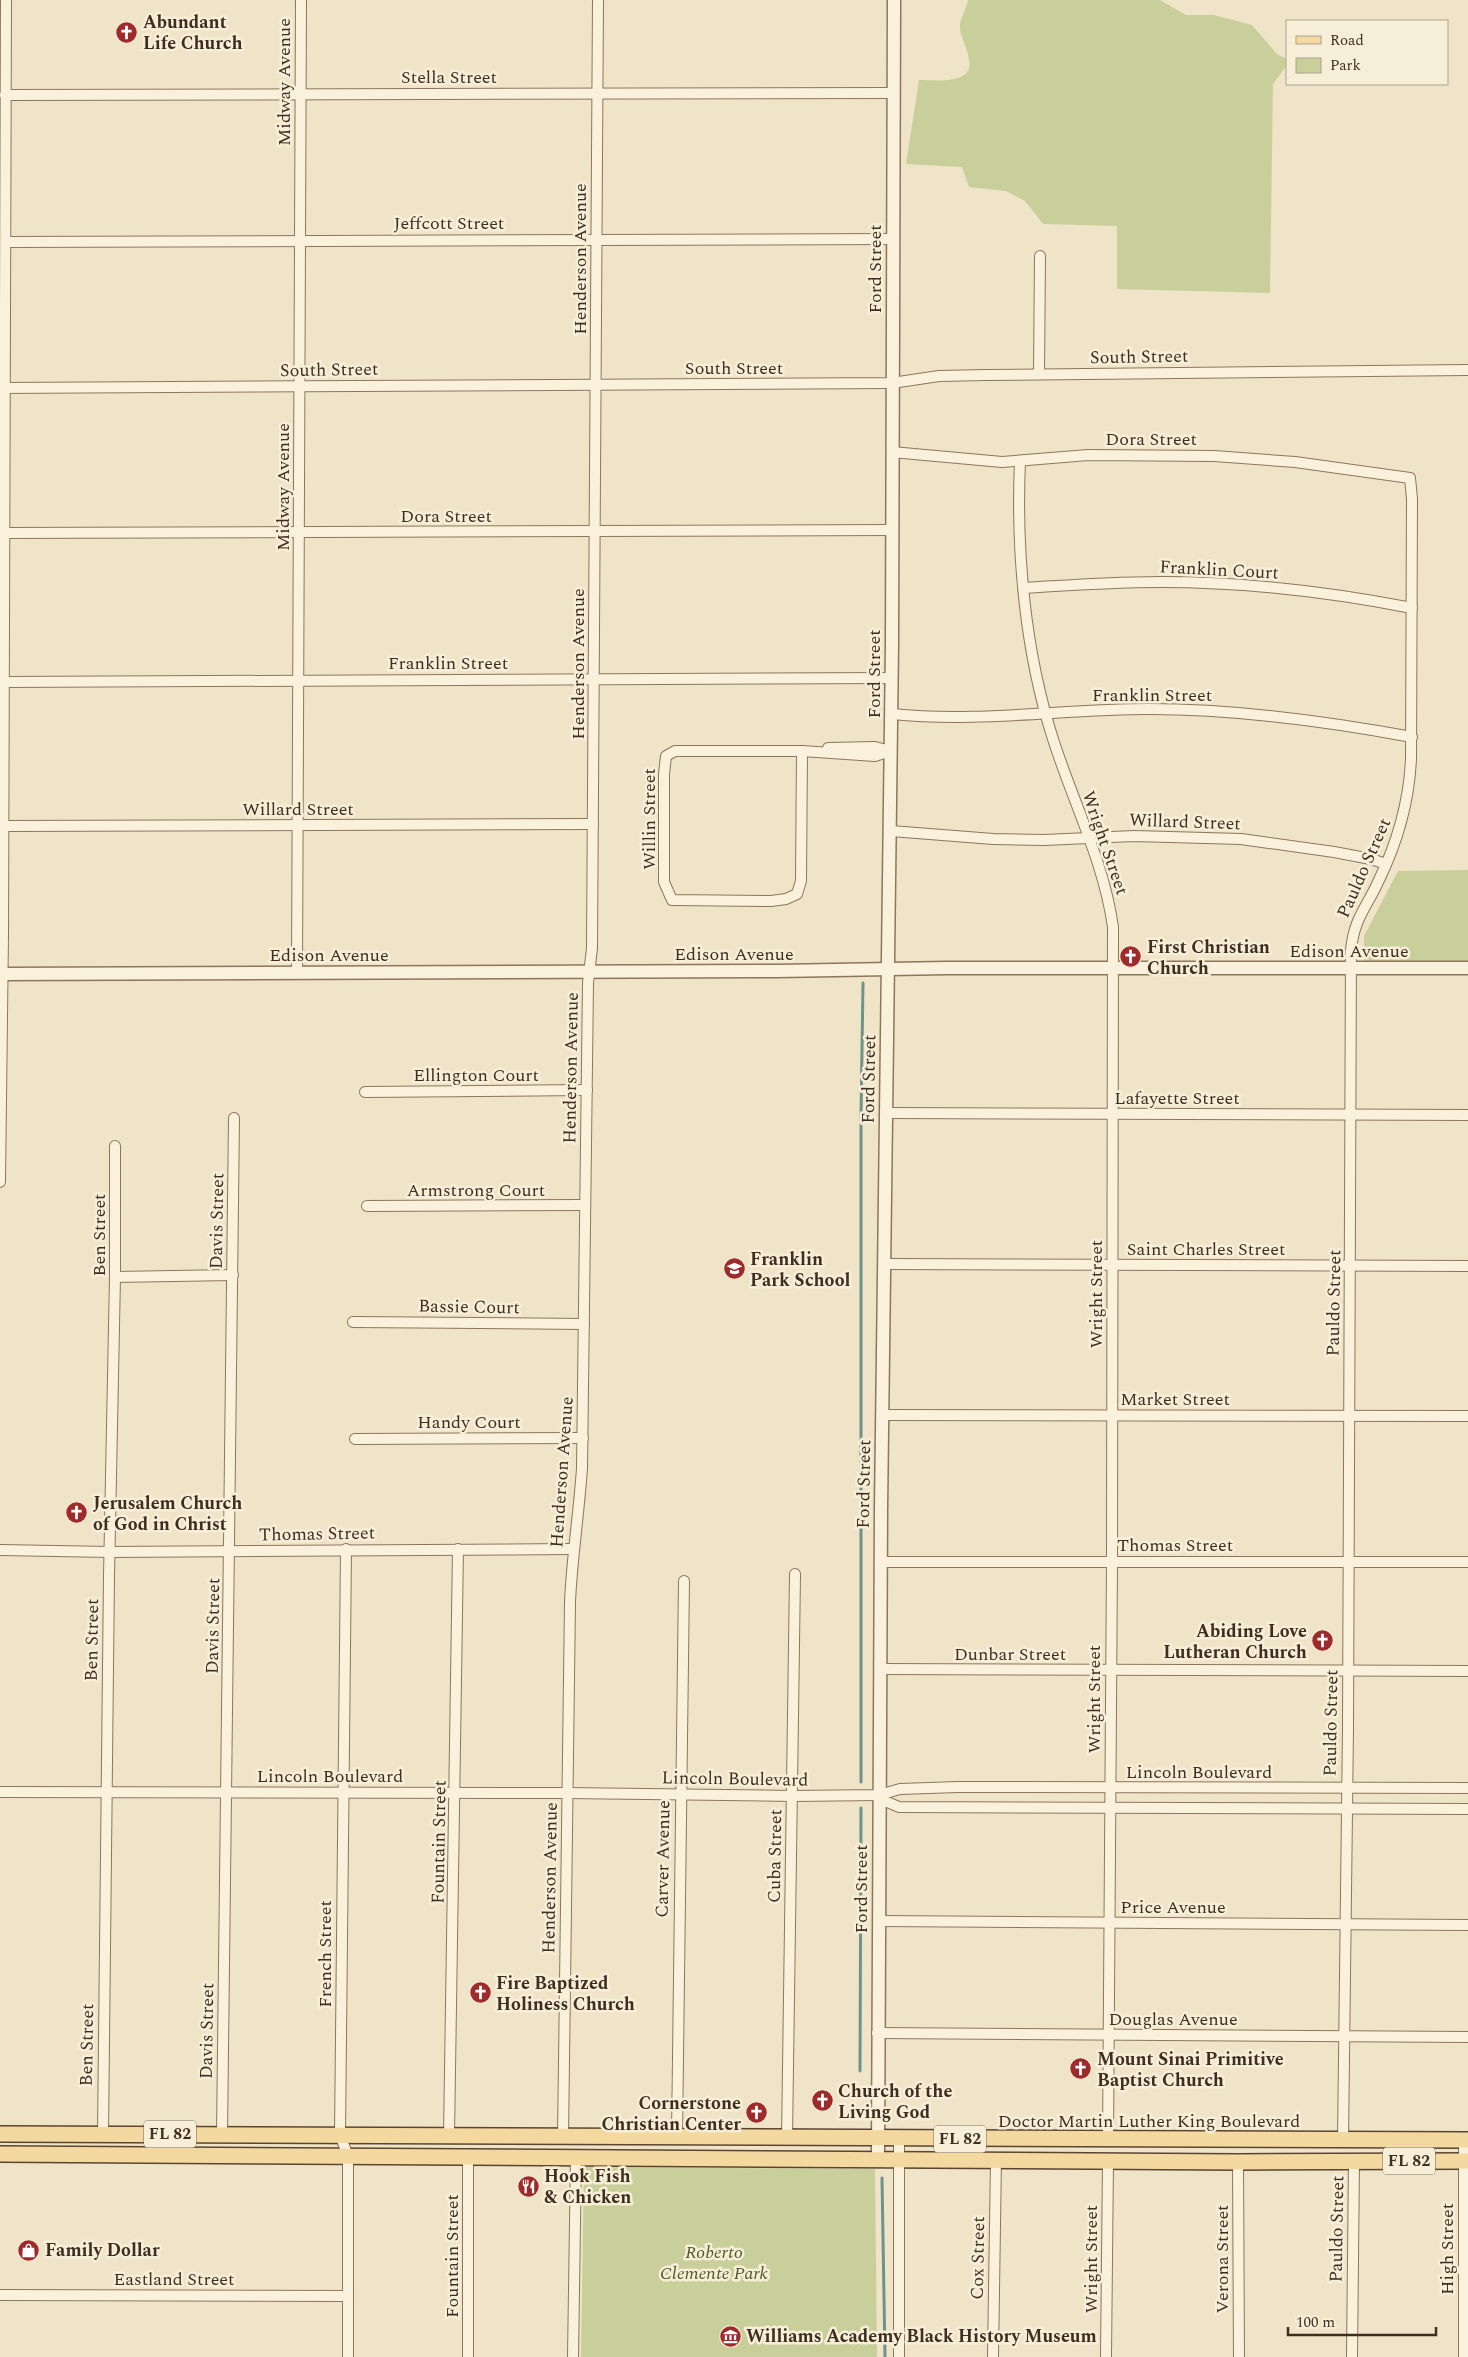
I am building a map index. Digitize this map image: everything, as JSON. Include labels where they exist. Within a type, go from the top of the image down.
[{"type":"main road","name":"FL 82","points":[[0,2134],[340,2135]]},
{"type":"main road","points":[[0,2145],[38,2144],[49,2135]]},
{"type":"main road","name":"Doctor Martin Luther King Boulevard","points":[[340,2135],[877,2139],[1466,2140]]},
{"type":"main road","points":[[576,2156],[580,2147],[595,2137]]},
{"type":"main road","points":[[1088,2160],[1101,2151],[1108,2140]]},
{"type":"main road","points":[[1238,2162],[1246,2153],[1298,2150],[1322,2140]]},
{"type":"main road","name":"FL 82","points":[[0,2154],[899,2158],[1238,2162],[1466,2161]]},
{"type":"street","points":[[0,1182],[5,682],[3,388],[6,242],[6,0]]},
{"type":"street","name":"Midway Avenue","points":[[297,973],[301,0]]},
{"type":"street","name":"Henderson Avenue","points":[[563,2137],[570,1602],[574,1549],[580,1506],[583,1438],[588,983],[591,971],[598,0]]},
{"type":"street","name":"Ford Street","points":[[878,2158],[881,1562],[892,714],[894,0]]},
{"type":"street","name":"Stella Street","points":[[6,95],[893,93]]},
{"type":"street","name":"Jeffcott Street","points":[[6,242],[892,239]]},
{"type":"street","points":[[1039,374],[1040,256]]},
{"type":"street","name":"South Street","points":[[3,388],[892,382],[940,376],[1468,370]]},
{"type":"street","name":"Dora Street","points":[[892,452],[988,461],[1020,461],[1088,455],[1214,456],[1295,462],[1410,478]]},
{"type":"street","name":"Wright Street","points":[[1020,461],[1019,531],[1024,588],[1045,714],[1107,892],[1113,927],[1112,1562],[1108,2140]]},
{"type":"street","name":"Pauldo Street","points":[[1343,2141],[1346,1788],[1349,1672],[1351,950],[1355,923],[1397,841],[1409,792],[1412,738],[1412,499],[1410,478]]},
{"type":"street","name":"Dora Street","points":[[3,533],[892,530]]},
{"type":"street","name":"Franklin Court","points":[[1024,588],[1114,583],[1211,583],[1336,595],[1412,608]]},
{"type":"street","name":"Franklin Street","points":[[5,682],[892,678]]},
{"type":"street","name":"Franklin Street","points":[[892,714],[971,718],[1148,709],[1244,713],[1315,720],[1412,738]]},
{"type":"street","name":"Willin Street","points":[[802,751],[801,881],[796,894],[786,899],[771,901],[672,900],[664,882],[666,756],[674,750],[802,751],[875,756],[891,751]]},
{"type":"street","name":"Willard Street","points":[[4,826],[593,824]]},
{"type":"street","name":"Willard Street","points":[[890,831],[994,839],[1044,840],[1134,836],[1241,839],[1334,852],[1386,864]]},
{"type":"street","name":"Edison Avenue","points":[[1,974],[1468,968]]},
{"type":"street","name":"Ellington Court","points":[[365,1092],[587,1090]]},
{"type":"street","name":"Lafayette Street","points":[[886,1114],[1468,1115]]},
{"type":"street","name":"Davis Street","points":[[222,2134],[234,1118]]},
{"type":"street","name":"Ben Street","points":[[103,2134],[115,1277],[114,1146]]},
{"type":"street","name":"Armstrong Court","points":[[367,1206],[585,1205]]},
{"type":"street","name":"Saint Charles Street","points":[[885,1264],[1468,1266]]},
{"type":"street","points":[[115,1277],[233,1275]]},
{"type":"street","name":"Bassie Court","points":[[353,1322],[584,1324]]},
{"type":"street","name":"Market Street","points":[[883,1416],[1468,1416]]},
{"type":"street","name":"Handy Court","points":[[355,1439],[583,1438]]},
{"type":"street","name":"French Street","points":[[346,1549],[340,2135],[347,2155],[348,2357]]},
{"type":"street","name":"Fountain Street","points":[[450,2136],[458,1549]]},
{"type":"street","name":"Thomas Street","points":[[0,1550],[110,1552],[574,1549]]},
{"type":"street","name":"Thomas Street","points":[[881,1562],[1468,1562]]},
{"type":"street","name":"Cuba Street","points":[[787,2138],[795,1574]]},
{"type":"street","name":"Carver Avenue","points":[[677,2137],[684,1581]]},
{"type":"street","name":"Dunbar Street","points":[[881,1669],[1468,1671]]},
{"type":"street","name":"Lincoln Boulevard","points":[[0,1792],[568,1793],[880,1797],[900,1789],[1110,1787],[1468,1788]]},
{"type":"street","name":"Lincoln Boulevard","points":[[880,1797],[899,1806],[1468,1809]]},
{"type":"street","name":"Price Avenue","points":[[879,1921],[1468,1925]]},
{"type":"street","name":"Douglas Avenue","points":[[878,2033],[1468,2037]]},
{"type":"street","points":[[899,2139],[899,2357]]},
{"type":"street","name":"High Street","points":[[1464,2357],[1466,2140]]},
{"type":"street","name":"Fountain Street","points":[[468,2156],[468,2357]]},
{"type":"street","points":[[573,2357],[576,2156]]},
{"type":"street","name":"Cox Street","points":[[993,2357],[996,2159]]},
{"type":"street","name":"Wright Street","points":[[1106,2357],[1108,2161]]},
{"type":"street","name":"Verona Street","points":[[1238,2162],[1239,2357]]},
{"type":"street","name":"Pauldo Street","points":[[1352,2357],[1354,2162]]},
{"type":"street","name":"Eastland Street","points":[[0,2294],[348,2296]]},
{"type":"green space","points":[[968,0],[1160,0],[1186,15],[1214,15],[1252,25],[1277,54],[1286,58],[1286,66],[1273,84],[1270,293],[1117,289],[1117,226],[1043,224],[1025,201],[1006,191],[969,187],[962,167],[906,164],[919,80],[952,79],[966,74],[969,68],[969,60],[960,30]]},
{"type":"green space","points":[[1468,870],[1468,963],[1364,963],[1364,936],[1398,871]]},
{"type":"green space","name":"Roberto Clemente Park","points":[[584,2167],[875,2169],[877,2357],[581,2357]]},
{"type":"waterway","points":[[861,1782],[861,1116],[863,983]]},
{"type":"waterway","points":[[860,2071],[861,1808]]},
{"type":"waterway","points":[[882,2178],[885,2357]]},
{"type":"place","name":"Abundant Life Church","points":[[127,32]]},
{"type":"place","name":"First Christian Church","points":[[1131,957]]},
{"type":"place","name":"Franklin Park School","points":[[734,1269]]},
{"type":"place","name":"Jerusalem Church of God in Christ","points":[[77,1513]]},
{"type":"place","name":"Abiding Love Lutheran Church","points":[[1323,1641]]},
{"type":"place","name":"Fire Baptized Holiness Church","points":[[480,1993]]},
{"type":"place","name":"Mount Sinai Primitive Baptist Church","points":[[1081,2069]]},
{"type":"place","name":"Church of the Living God","points":[[822,2101]]},
{"type":"place","name":"Cornerstone Christian Center","points":[[757,2113]]},
{"type":"place","name":"Hook Fish & Chicken","points":[[528,2186]]},
{"type":"place","name":"Family Dollar","points":[[29,2250]]},
{"type":"place","name":"Williams Academy Black History Museum","points":[[730,2336]]}]
